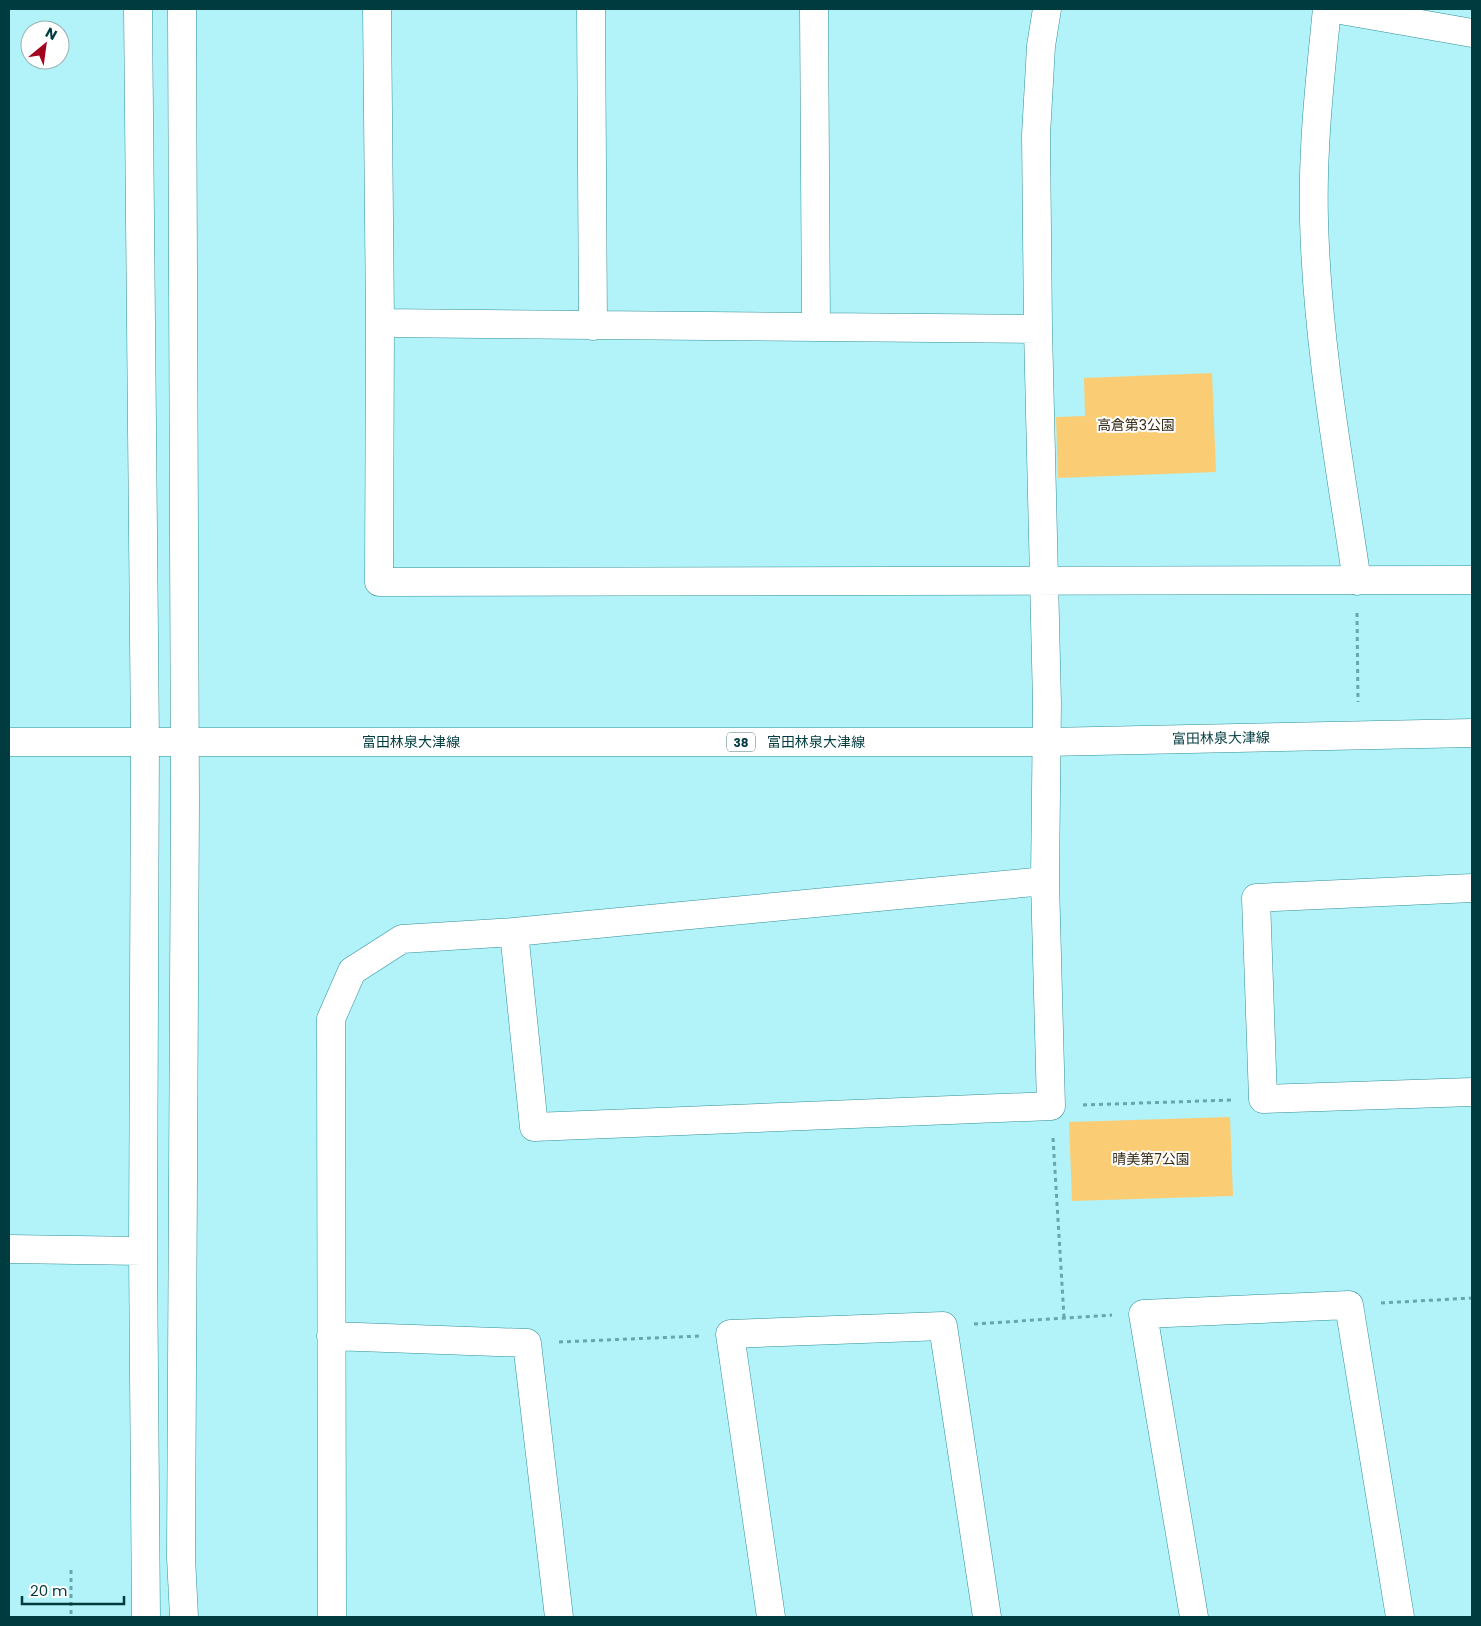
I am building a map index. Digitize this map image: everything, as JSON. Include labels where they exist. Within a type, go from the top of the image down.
[{"type":"street","points":[[138,9],[145,742],[143,1251],[146,1617]]},
{"type":"street","points":[[182,9],[184,742],[181,1557],[184,1617]]},
{"type":"street","points":[[377,9],[380,323],[379,582],[1472,580]]},
{"type":"street","points":[[591,9],[593,326]]},
{"type":"street","points":[[814,9],[816,326]]},
{"type":"street","points":[[514,932],[534,1127],[1051,1106],[1044,881],[1047,742],[1038,329],[1036,135],[1041,46],[1048,9]]},
{"type":"street","points":[[1328,9],[1319,88],[1314,220],[1324,366],[1356,580]]},
{"type":"street","points":[[1334,9],[1472,33]]},
{"type":"street","points":[[380,323],[1038,329]]},
{"type":"street","name":"富田林泉大津線","points":[[9,742],[1047,742],[1472,733]]},
{"type":"street","points":[[332,1617],[331,1019],[352,971],[402,938],[514,932],[1044,881]]},
{"type":"street","points":[[1472,888],[1256,898],[1263,1099],[1472,1092]]},
{"type":"street","points":[[9,1249],[143,1251]]},
{"type":"street","points":[[1194,1617],[1143,1314],[1349,1305],[1400,1617]]},
{"type":"street","points":[[771,1617],[730,1334],[943,1326],[987,1617]]},
{"type":"street","points":[[331,1336],[527,1343],[559,1617]]},
{"type":"path","points":[[1356,580],[1358,702]]},
{"type":"path","points":[[1064,1317],[1051,1106],[1263,1099]]},
{"type":"path","points":[[1349,1305],[1472,1298]]},
{"type":"path","points":[[943,1326],[1064,1317],[1143,1314]]},
{"type":"path","points":[[527,1343],[730,1334]]},
{"type":"path","points":[[71,1570],[71,1617]]},
{"type":"green space","name":"高倉第3公園","points":[[1212,373],[1216,472],[1058,478],[1056,417],[1085,416],[1084,378]]},
{"type":"green space","name":"晴美第7公園","points":[[1230,1117],[1233,1196],[1072,1201],[1069,1122]]}]
